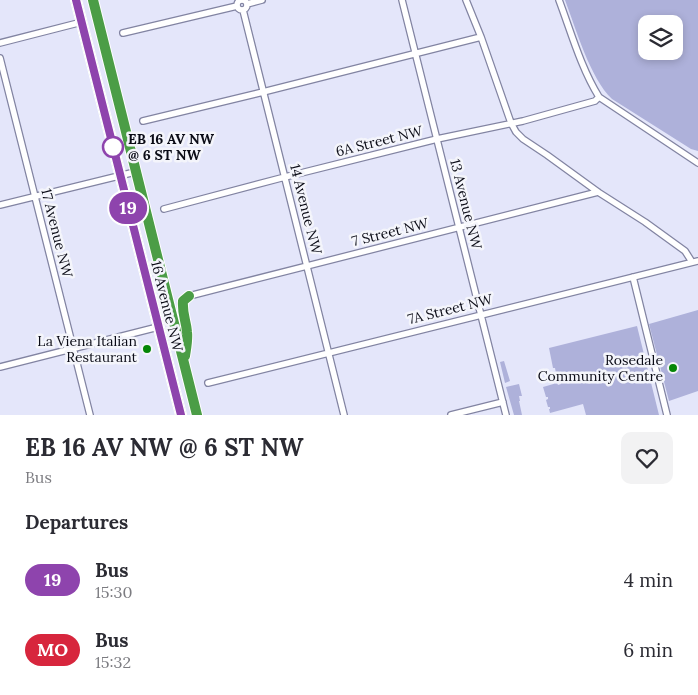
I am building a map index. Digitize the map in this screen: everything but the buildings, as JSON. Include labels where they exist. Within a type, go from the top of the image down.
[{"type":"highway","name":"16 Avenue NW","points":[[76,0],[181,415]]},
{"type":"highway","name":"16 Avenue NW","points":[[93,0],[197,415]]},
{"type":"highway","points":[[184,362],[187,332],[182,308],[183,301],[189,296]]},
{"type":"street","points":[[123,33],[237,6],[239,9],[243,3],[262,0]]},
{"type":"street","name":"13 Avenue NW","points":[[402,0],[506,415]]},
{"type":"street","points":[[466,0],[481,36],[511,123],[522,139],[645,222],[695,261]]},
{"type":"street","points":[[560,0],[583,65],[599,97],[698,163]]},
{"type":"street","name":"14 Avenue NW","points":[[243,3],[344,415]]},
{"type":"street","points":[[0,43],[82,22]]},
{"type":"street","points":[[143,121],[416,54],[481,36]]},
{"type":"street","name":"17 Avenue NW","points":[[0,58],[90,415]]},
{"type":"street","name":"6A Street NW","points":[[164,209],[437,139],[522,121],[595,101],[599,97]]},
{"type":"street","points":[[0,205],[135,172]]},
{"type":"street","name":"7 Street NW","points":[[189,296],[598,192]]},
{"type":"street","name":"7A Street NW","points":[[208,383],[695,261]]},
{"type":"street","points":[[633,277],[667,415]]},
{"type":"street","points":[[0,368],[158,328]]},
{"type":"street","points":[[451,415],[503,402]]},
{"type":"shaded area","points":[[565,0],[698,0],[698,151],[691,149],[612,99],[597,79],[579,39]]},
{"type":"shaded area","points":[[698,310],[698,391],[669,401],[649,324]]},
{"type":"shaded area","points":[[637,326],[659,415],[586,415],[583,404],[550,413],[550,407],[548,407],[546,400],[548,397],[546,397],[543,387],[557,383],[558,385],[561,384],[559,378],[557,379],[555,368],[553,368],[549,348]]},
{"type":"shaded area","points":[[504,361],[510,381],[505,383],[500,362]]},
{"type":"shaded area","points":[[519,384],[522,396],[519,396],[519,401],[522,415],[514,415],[506,387]]},
{"type":"bus line","name":"19","points":[[76,0],[181,415]]},
{"type":"place","name":"EB 16 AV NW @ 6 ST NW","points":[[113,147]]},
{"type":"place","name":"La Viena Italian Restaurant","points":[[147,349]]},
{"type":"place","name":"Rosedale Community Centre","points":[[673,368]]}]
